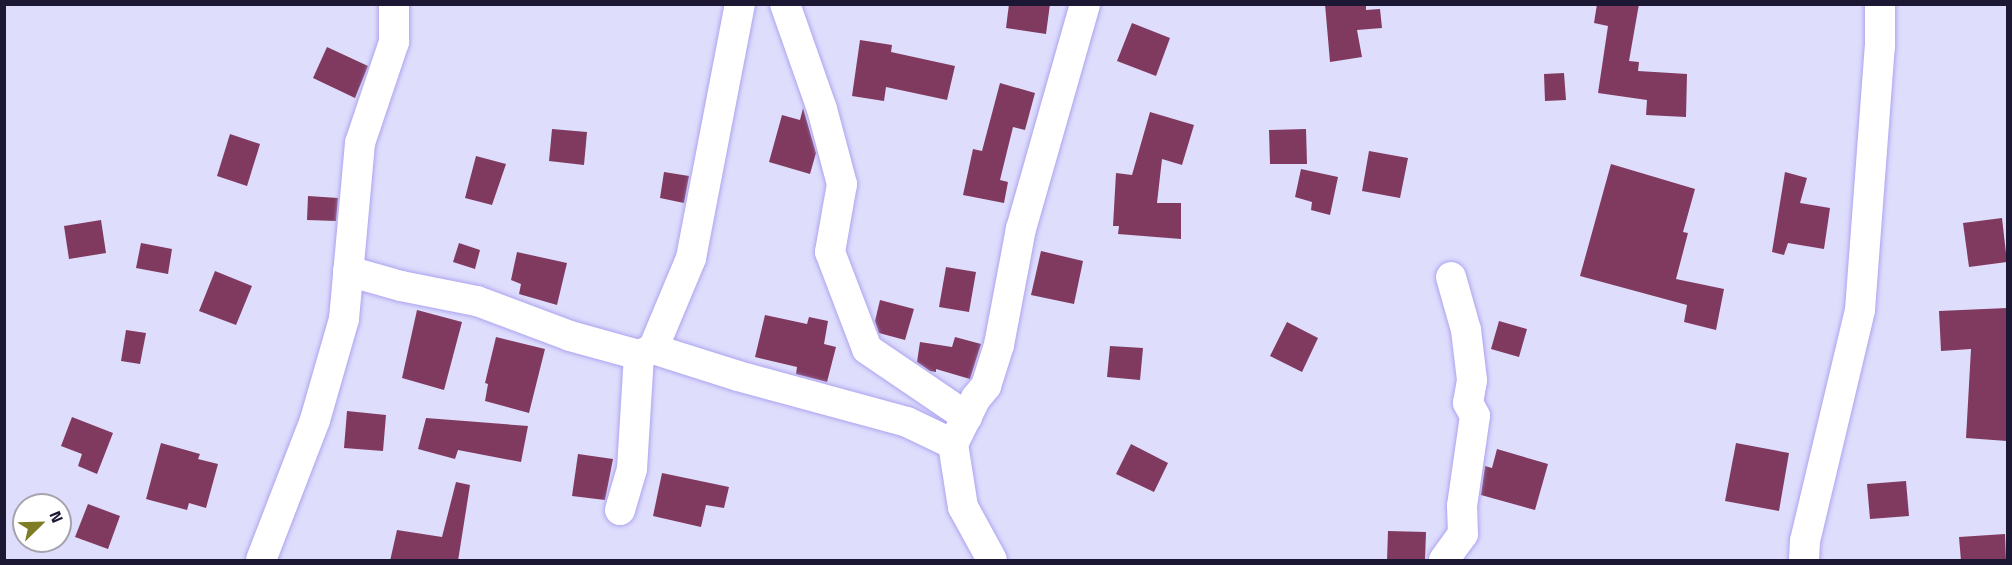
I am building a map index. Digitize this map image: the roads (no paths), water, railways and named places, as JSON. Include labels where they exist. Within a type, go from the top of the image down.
[{"type":"street","points":[[261,561],[315,420],[344,319],[360,143],[394,42],[394,4]]},
{"type":"street","points":[[620,510],[632,469],[646,352],[691,258],[740,4]]},
{"type":"street","points":[[785,4],[822,109],[843,184],[830,252],[867,349],[967,417]]},
{"type":"street","points":[[992,561],[963,507],[953,444],[976,398],[986,386],[999,345],[1021,229],[1084,4]]},
{"type":"street","points":[[1804,561],[1808,529],[1860,310],[1880,46],[1880,4]]},
{"type":"street","points":[[348,272],[401,286],[477,301],[570,336],[646,352],[907,422],[953,444]]},
{"type":"street","points":[[1444,561],[1463,534],[1462,506],[1475,416],[1468,403],[1472,380],[1466,330],[1451,277]]}]
